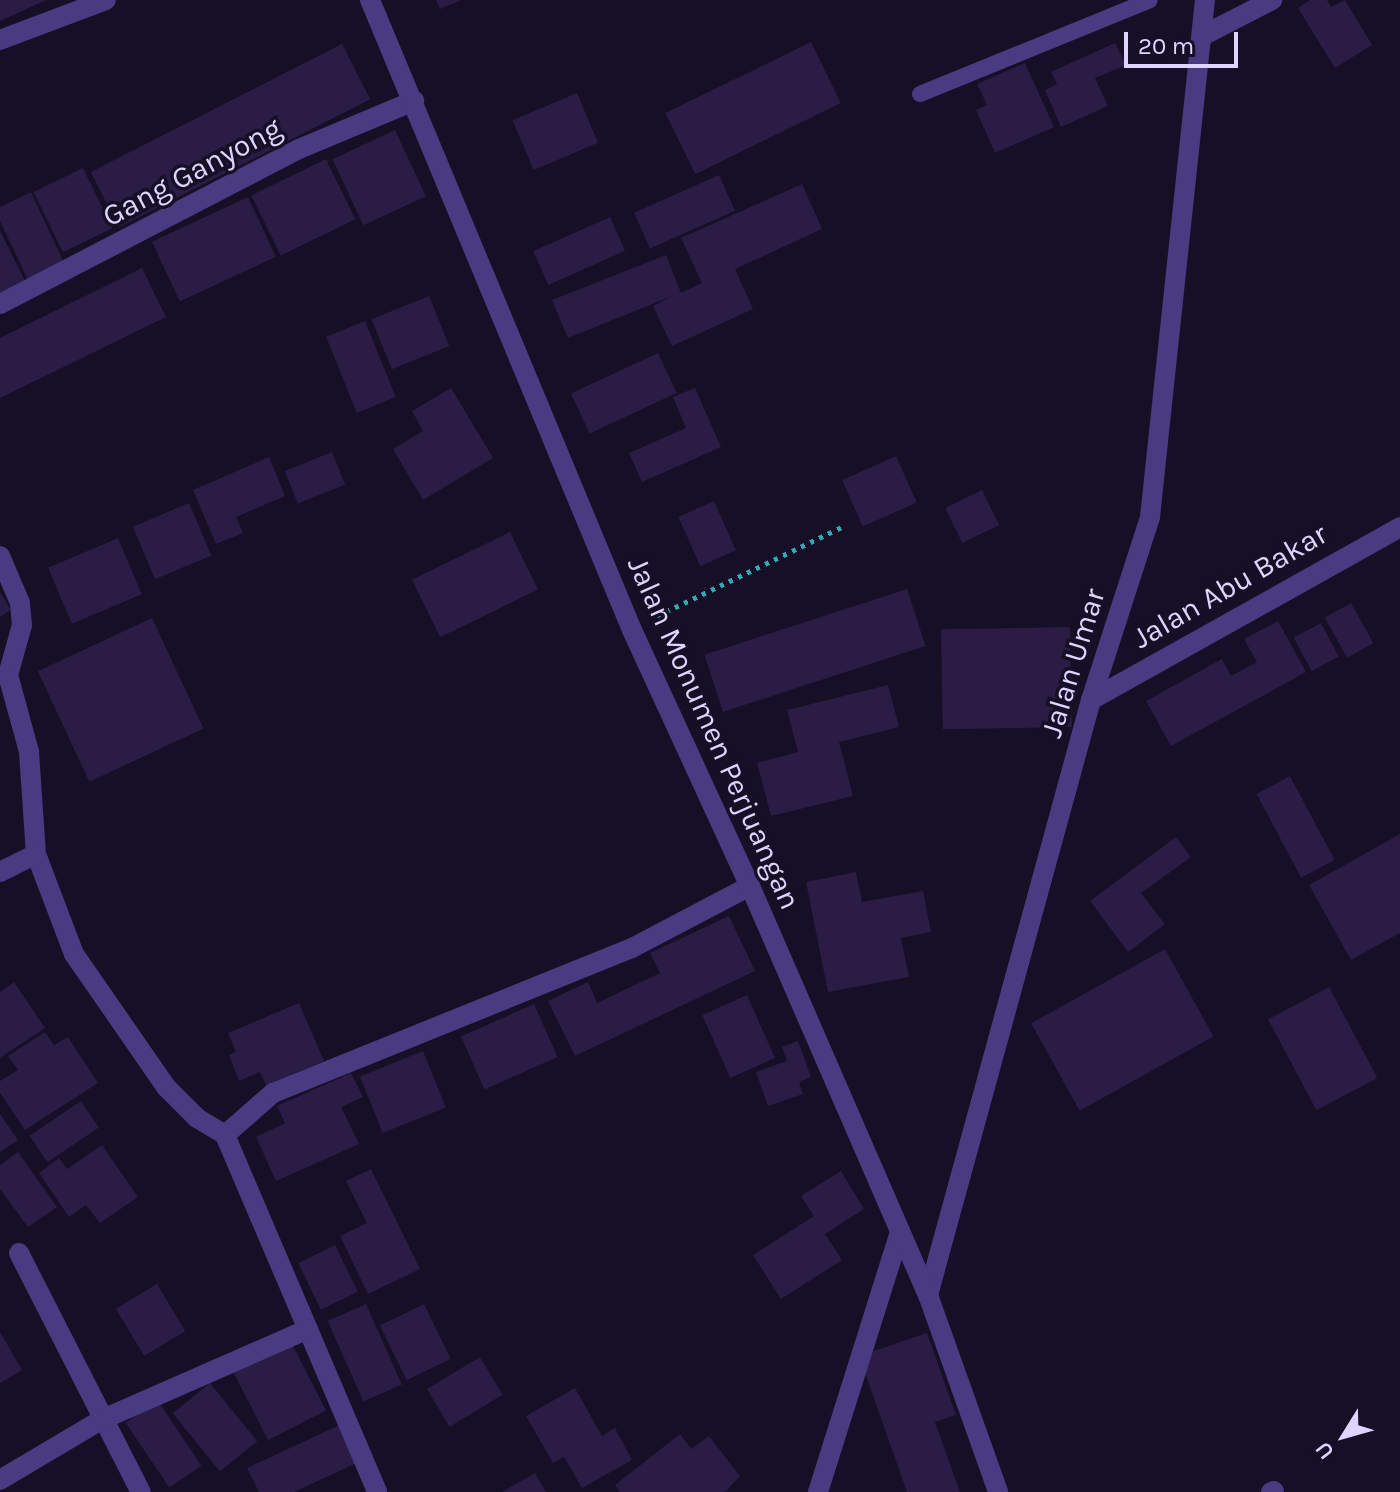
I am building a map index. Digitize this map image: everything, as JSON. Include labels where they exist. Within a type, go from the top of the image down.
[{"type":"street","points":[[0,40],[106,0]]},
{"type":"street","name":"Jalan Monumen Perjuangan","points":[[370,0],[632,630],[750,886],[928,1295],[998,1492]]},
{"type":"street","name":"Jalan Umar","points":[[928,1295],[1091,700],[1150,517],[1205,0]]},
{"type":"street","points":[[1202,36],[1272,0]]},
{"type":"street","name":"Gang Ganyong","points":[[0,304],[299,149],[414,101]]},
{"type":"street","name":"Jalan Abu Bakar","points":[[1091,700],[1400,527]]},
{"type":"street","points":[[0,556],[21,614],[4,677],[29,752],[36,854],[74,954],[116,1021],[166,1087],[197,1118],[225,1135],[377,1492]]},
{"type":"street","points":[[0,872],[36,854]]},
{"type":"street","points":[[225,1135],[273,1093],[313,1074],[632,948],[750,886]]},
{"type":"street","points":[[818,1492],[900,1232]]},
{"type":"street","points":[[19,1253],[101,1420],[141,1492]]},
{"type":"street","points":[[3,1484],[101,1420],[308,1329]]},
{"type":"lane","points":[[920,94],[1150,0]]},
{"type":"path","points":[[632,630],[842,527]]},
{"type":"building","points":[[0,0],[46,0],[0,21]]},
{"type":"building","points":[[436,0],[461,0],[440,9]]},
{"type":"building","points":[[1310,0],[1327,0],[1331,7],[1345,0],[1372,45],[1335,68],[1298,8]]},
{"type":"building","points":[[811,42],[841,103],[695,174],[665,113]]},
{"type":"building","points":[[1115,43],[1126,65],[1095,78],[1108,106],[1061,127],[1045,90],[1057,84],[1051,72]]},
{"type":"building","points":[[342,44],[370,99],[119,227],[91,172]]},
{"type":"building","points":[[1025,63],[1054,127],[995,153],[976,110],[987,105],[977,84]]},
{"type":"building","points":[[577,93],[598,143],[534,170],[513,120]]},
{"type":"building","points":[[395,130],[426,196],[363,225],[332,159]]},
{"type":"building","points":[[326,159],[355,219],[281,256],[251,195]]},
{"type":"building","points":[[83,168],[112,228],[63,252],[34,192]]},
{"type":"building","points":[[719,175],[735,211],[650,248],[634,213]]},
{"type":"building","points":[[802,184],[822,229],[735,269],[753,309],[672,346],[653,306],[672,296],[568,338],[552,300],[666,255],[681,293],[702,283],[681,238]]},
{"type":"building","points":[[31,192],[66,267],[30,284],[0,221],[0,207]]},
{"type":"building","points":[[248,197],[276,257],[180,302],[152,242]]},
{"type":"building","points":[[610,217],[625,251],[548,285],[533,251]]},
{"type":"building","points":[[0,231],[28,287],[0,301]]},
{"type":"building","points":[[142,268],[166,317],[0,398],[0,338]]},
{"type":"building","points":[[429,296],[449,346],[392,369],[372,319]]},
{"type":"building","points":[[365,321],[396,397],[357,413],[326,337]]},
{"type":"building","points":[[658,353],[677,393],[590,433],[571,394]]},
{"type":"building","points":[[451,388],[493,458],[423,500],[393,449],[423,431],[412,411]]},
{"type":"building","points":[[695,388],[721,447],[642,482],[629,453],[686,428],[673,397]]},
{"type":"building","points":[[332,452],[345,484],[298,504],[285,471]]},
{"type":"building","points":[[896,456],[917,503],[863,527],[842,480]]},
{"type":"building","points":[[269,457],[285,496],[236,517],[243,533],[216,544],[193,490]]},
{"type":"building","points":[[982,490],[999,525],[962,543],[945,508]]},
{"type":"building","points":[[714,501],[736,550],[700,566],[678,517]]},
{"type":"building","points":[[189,503],[211,555],[155,579],[133,527]]},
{"type":"building","points":[[510,532],[538,590],[440,637],[412,580]]},
{"type":"building","points":[[118,538],[142,594],[72,624],[48,568]]},
{"type":"building","points":[[907,589],[926,646],[723,712],[704,655]]},
{"type":"building","points":[[0,592],[11,610],[0,617]]},
{"type":"building","points":[[1351,603],[1373,643],[1347,658],[1325,618]]},
{"type":"building","points":[[152,618],[204,729],[89,782],[38,671]]},
{"type":"building","points":[[1278,621],[1306,672],[1171,746],[1146,701],[1222,659],[1231,676],[1257,662],[1244,639]]},
{"type":"building","points":[[1321,623],[1339,657],[1311,671],[1294,638]]},
{"type":"building","points":[[1070,627],[1072,727],[943,729],[941,629]]},
{"type":"building","points":[[888,685],[899,727],[839,742],[853,796],[771,816],[757,763],[798,752],[787,710]]},
{"type":"building","points":[[1290,776],[1335,860],[1301,878],[1256,794]]},
{"type":"building","points":[[1400,834],[1400,933],[1351,960],[1309,885]]},
{"type":"building","points":[[1176,837],[1191,857],[1141,893],[1165,924],[1128,952],[1090,901]]},
{"type":"building","points":[[856,872],[862,902],[923,891],[931,932],[901,938],[909,977],[828,992],[806,882]]},
{"type":"building","points":[[729,916],[755,971],[575,1056],[548,1001],[588,982],[597,1003],[660,973],[650,953]]},
{"type":"building","points":[[1165,949],[1213,1036],[1080,1111],[1031,1023]]},
{"type":"building","points":[[14,982],[45,1028],[0,1058],[0,992]]},
{"type":"building","points":[[1329,987],[1377,1078],[1316,1110],[1268,1019]]},
{"type":"building","points":[[747,995],[775,1058],[730,1078],[702,1015]]},
{"type":"building","points":[[299,1003],[324,1061],[266,1085],[260,1072],[239,1081],[229,1055],[236,1052],[228,1033]]},
{"type":"building","points":[[534,1004],[558,1057],[485,1090],[461,1037]]},
{"type":"building","points":[[45,1032],[54,1045],[68,1037],[98,1083],[25,1130],[0,1093],[0,1081],[18,1070],[8,1056]]},
{"type":"building","points":[[798,1041],[811,1077],[799,1082],[803,1094],[768,1106],[756,1072],[787,1061],[782,1047]]},
{"type":"building","points":[[423,1051],[446,1108],[383,1133],[360,1076]]},
{"type":"building","points":[[351,1073],[363,1097],[341,1107],[359,1144],[276,1181],[256,1137],[285,1123],[277,1106]]},
{"type":"building","points":[[81,1101],[99,1128],[47,1162],[30,1136]]},
{"type":"building","points":[[0,1114],[18,1140],[0,1152]]},
{"type":"building","points":[[102,1145],[138,1197],[100,1223],[86,1205],[69,1217],[39,1173],[59,1158],[67,1169]]},
{"type":"building","points":[[18,1152],[57,1207],[28,1227],[0,1189],[0,1165]]},
{"type":"building","points":[[371,1169],[420,1269],[368,1294],[340,1236],[367,1223],[346,1181]]},
{"type":"building","points":[[841,1171],[864,1209],[825,1234],[842,1260],[781,1299],[753,1255],[814,1216],[801,1196]]},
{"type":"building","points":[[335,1245],[358,1292],[321,1310],[298,1263]]},
{"type":"building","points":[[157,1284],[185,1331],[144,1356],[116,1309]]},
{"type":"building","points":[[366,1304],[402,1384],[363,1401],[328,1321]]},
{"type":"building","points":[[424,1304],[451,1359],[407,1380],[380,1325]]},
{"type":"building","points":[[0,1332],[22,1370],[0,1383]]},
{"type":"building","points":[[927,1333],[956,1415],[935,1422],[960,1492],[907,1492],[859,1356]]},
{"type":"building","points":[[291,1342],[326,1411],[268,1440],[233,1372]]},
{"type":"building","points":[[480,1357],[503,1395],[450,1427],[427,1389]]},
{"type":"building","points":[[210,1383],[257,1441],[220,1471],[173,1413]]},
{"type":"building","points":[[575,1388],[602,1436],[615,1428],[632,1460],[582,1488],[564,1457],[553,1463],[526,1416]]},
{"type":"building","points":[[158,1401],[202,1466],[169,1487],[126,1423]]},
{"type":"building","points":[[344,1423],[361,1461],[294,1492],[259,1492],[247,1468]]},
{"type":"building","points":[[680,1434],[691,1449],[709,1436],[740,1476],[725,1492],[620,1492],[615,1485]]},
{"type":"building","points":[[535,1473],[546,1492],[502,1492]]}]
